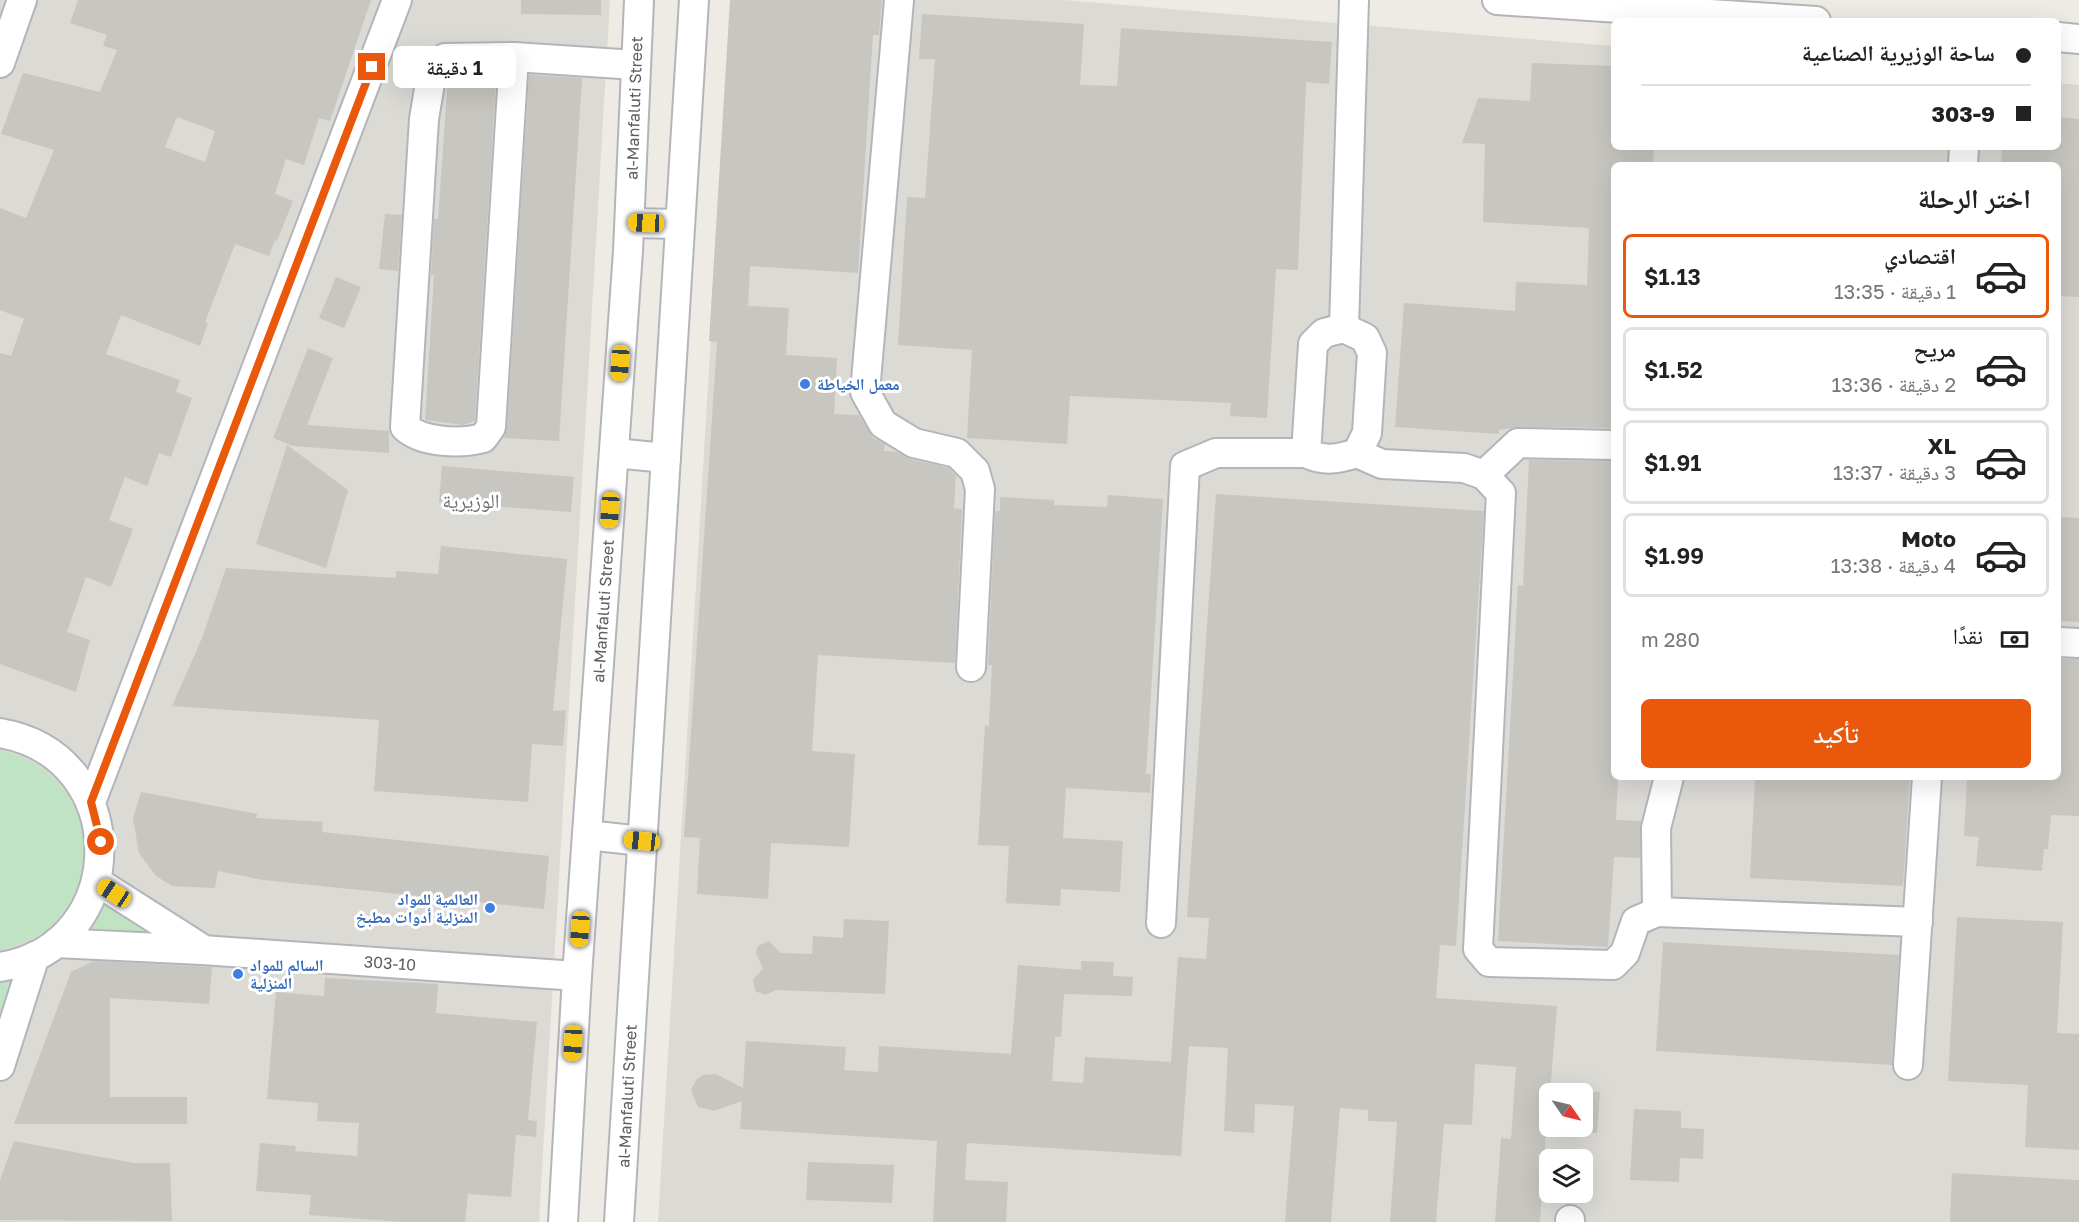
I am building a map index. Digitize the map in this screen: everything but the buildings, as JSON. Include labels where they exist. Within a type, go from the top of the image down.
[{"type":"street","points":[[0,63],[22,0]]},
{"type":"street","points":[[91,802],[397,0]]},
{"type":"street","name":"al-Manfaluti Street","points":[[563,1222],[577,976],[630,223],[639,0]]},
{"type":"street","name":"al-Manfaluti Street","points":[[619,1222],[694,0]]},
{"type":"street","points":[[899,0],[865,392],[883,424],[914,443],[957,453],[975,471],[980,489],[971,667]]},
{"type":"street","points":[[1344,328],[1354,0]]},
{"type":"street","points":[[1497,0],[1736,8],[1798,18]]},
{"type":"street","points":[[2061,37],[2079,39]]},
{"type":"street","points":[[514,57],[491,427],[483,438],[473,441],[418,437],[405,427],[424,119],[432,71],[445,58],[514,57],[636,65]]},
{"type":"street","points":[[630,223],[680,224]]},
{"type":"street","points":[[1306,453],[1313,344],[1324,333],[1344,328],[1365,338],[1372,353],[1367,433],[1357,453]]},
{"type":"street","points":[[1484,475],[1518,443],[1611,445]]},
{"type":"street","points":[[614,453],[666,458]]},
{"type":"street","points":[[1161,923],[1185,466],[1216,453],[1306,453],[1319,459],[1335,460],[1357,453],[1382,464],[1464,468],[1484,475],[1501,493],[1478,949],[1490,962],[1613,964],[1625,953],[1636,921],[1657,912],[1918,922]]},
{"type":"street","points":[[2061,642],[2079,643]]},
{"type":"street","points":[[0,733],[19,736],[49,751],[74,774],[91,802],[101,842],[96,881],[81,915],[46,949],[0,967]]},
{"type":"street","points":[[1657,912],[1656,828],[1668,780]]},
{"type":"street","points":[[1908,1065],[1927,780]]},
{"type":"street","points":[[587,835],[642,841]]},
{"type":"street","name":"303-10","points":[[96,881],[202,950]]},
{"type":"street","points":[[0,1065],[46,949]]},
{"type":"street","name":"303-10","points":[[46,949],[202,950],[577,976]]},
{"type":"shaded area","points":[[0,0],[610,0],[539,1222],[0,1222]]},
{"type":"shaded area","points":[[731,0],[1064,0],[1611,46],[1611,150],[2061,150],[2061,83],[2079,85],[2079,1222],[658,1222]]},
{"type":"green space","points":[[0,750],[28,760],[51,776],[69,797],[80,821],[84,847],[82,874],[71,900],[53,924],[35,938],[0,950]]},
{"type":"green space","points":[[103,898],[155,936],[86,933],[101,911]]},
{"type":"green space","points":[[14,981],[0,1025],[0,983]]},
{"type":"place","name":"معمل الخياطة","points":[[805,384]]},
{"type":"place","name":"العالمية للمواد المنزلية أدوات مطبخ","points":[[490,908]]},
{"type":"place","name":"السالم للمواد المنزلية","points":[[238,974]]},
{"type":"district","name":"الوزيرية","points":[[471,500]]},
{"type":"route","points":[[101,842],[91,802],[372,67]]}]
